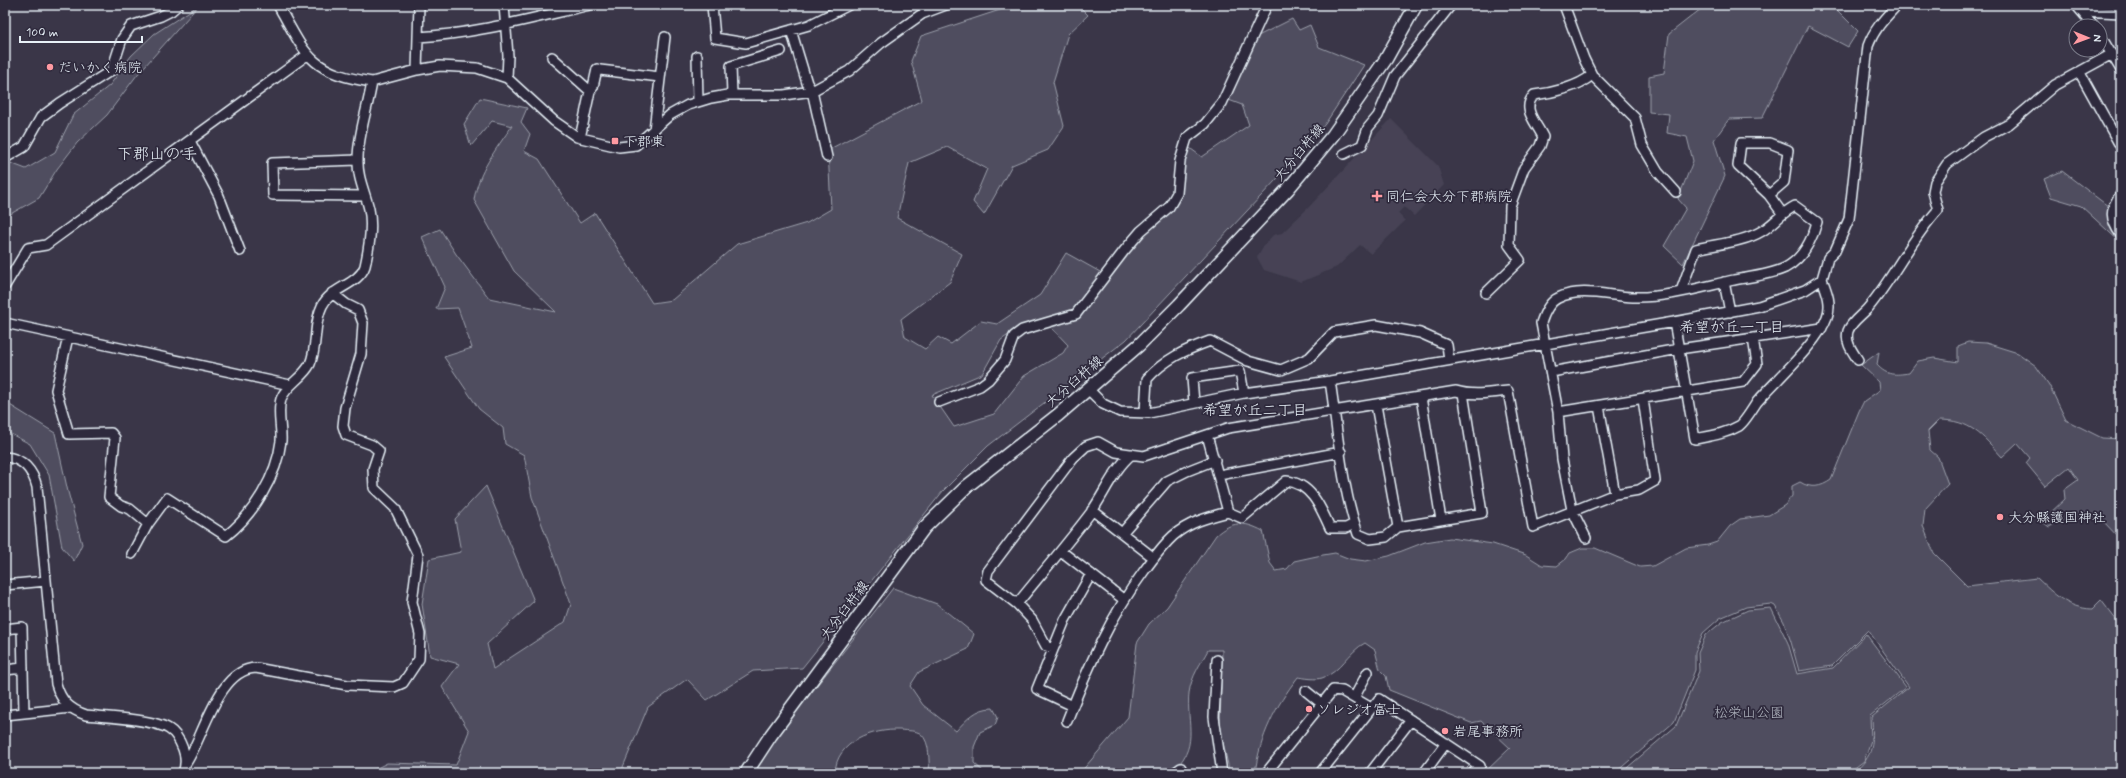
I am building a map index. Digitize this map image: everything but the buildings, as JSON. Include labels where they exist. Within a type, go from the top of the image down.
[{"type":"main road","name":"大分臼杵線","points":[[746,773],[771,735],[924,528],[966,487],[1139,345],[1179,305],[1315,159],[1366,90],[1386,59],[1416,5]]},
{"type":"street","points":[[5,158],[24,147],[41,117],[112,70],[122,39],[131,26],[161,16],[178,5]]},
{"type":"street","points":[[278,5],[308,55],[322,68],[341,77],[372,82],[417,70],[454,66],[477,68],[507,78],[554,121],[580,138],[619,147],[636,145],[670,115],[698,102],[732,95],[784,95],[812,91],[849,71],[921,9],[946,5]]},
{"type":"street","points":[[417,70],[419,5]]},
{"type":"street","points":[[504,5],[508,56],[507,78]]},
{"type":"street","points":[[418,37],[457,33],[506,25],[590,5]]},
{"type":"street","points":[[712,5],[715,38],[746,43],[809,25],[850,5]]},
{"type":"street","points":[[939,402],[980,386],[988,380],[1005,360],[1014,336],[1022,330],[1076,314],[1132,241],[1169,207],[1177,193],[1180,161],[1187,138],[1205,124],[1222,103],[1267,5]]},
{"type":"street","points":[[1344,154],[1362,145],[1368,128],[1378,116],[1395,76],[1451,5]]},
{"type":"street","points":[[1564,5],[1584,59],[1592,75],[1635,118],[1642,145],[1658,172],[1676,192]]},
{"type":"street","points":[[1674,322],[1695,439],[1723,434],[1741,425],[1766,392],[1814,339],[1822,328],[1830,306],[1828,292],[1822,279],[1828,258],[1835,251],[1849,219],[1868,46],[1872,35],[1880,22],[1897,5]]},
{"type":"street","points":[[2079,8],[2121,13]]},
{"type":"street","points":[[2079,8],[2087,18]]},
{"type":"street","points":[[791,30],[807,83],[812,91],[827,156]]},
{"type":"street","points":[[654,130],[665,37]]},
{"type":"street","points":[[2108,48],[2121,70]]},
{"type":"street","points":[[732,95],[731,66],[781,51]]},
{"type":"street","points":[[1858,360],[1848,344],[1850,326],[1880,293],[1926,222],[1938,210],[1933,192],[1939,174],[1958,155],[1984,137],[2009,124],[2055,85],[2080,73],[2112,54]]},
{"type":"street","points":[[5,286],[28,248],[46,246],[308,55]]},
{"type":"street","points":[[697,56],[698,102]]},
{"type":"street","points":[[552,57],[590,91]]},
{"type":"street","points":[[580,138],[590,91],[593,87],[598,69],[660,77]]},
{"type":"street","points":[[2080,73],[2121,147]]},
{"type":"street","points":[[1486,293],[1520,260],[1509,245],[1510,206],[1524,168],[1540,146],[1543,137],[1528,111],[1528,101],[1534,95],[1546,93],[1585,81],[1592,75]]},
{"type":"street","points":[[132,554],[148,524],[167,498],[226,536],[257,504],[268,480],[280,441],[279,412],[281,399],[290,385],[309,366],[313,357],[315,332],[322,307],[332,293],[360,276],[364,267],[371,229],[369,208],[358,173],[358,160],[359,146],[372,82]]},
{"type":"street","points":[[190,141],[219,196],[240,251]]},
{"type":"street","points":[[1769,195],[1784,182],[1788,150],[1770,143],[1741,143],[1738,166],[1769,195],[1782,213]]},
{"type":"street","points":[[358,160],[272,163],[273,195],[364,196]]},
{"type":"street","points":[[2121,194],[2113,204],[2112,224],[2121,235]]},
{"type":"street","points":[[1586,538],[1572,510],[1562,459],[1558,412],[1551,372],[1543,343],[1541,323],[1545,311],[1556,299],[1571,294],[1584,292],[1648,297],[1681,291],[1724,282],[1784,268],[1801,255],[1813,236],[1817,222],[1795,206],[1782,213],[1763,230],[1750,236],[1696,249],[1681,291]]},
{"type":"street","points":[[1088,388],[1103,404],[1120,412],[1145,412],[1244,393],[1330,381],[1543,343],[1730,312],[1759,306],[1805,290],[1822,279]]},
{"type":"street","points":[[1724,282],[1730,312]]},
{"type":"street","points":[[182,773],[218,699],[232,678],[244,670],[256,668],[353,685],[394,687],[402,683],[420,655],[420,634],[412,602],[418,555],[395,508],[374,488],[373,469],[379,451],[372,445],[346,435],[343,428],[348,395],[361,350],[363,319],[358,310],[346,304],[332,293]]},
{"type":"street","points":[[5,323],[290,385]]},
{"type":"street","points":[[1145,412],[1147,379],[1168,359],[1210,341],[1248,360],[1281,370],[1309,358],[1334,332],[1376,324],[1420,333],[1447,345],[1449,360]]},
{"type":"street","points":[[1551,372],[1679,349],[1822,328]]},
{"type":"street","points":[[68,337],[56,390],[69,434],[111,433],[115,438],[110,498],[122,506],[130,509],[148,524]]},
{"type":"street","points":[[1558,412],[1743,382],[1757,364],[1753,338]]},
{"type":"street","points":[[1194,403],[1192,378],[1240,371],[1244,393]]},
{"type":"street","points":[[1330,381],[1348,501],[1358,534],[1370,539],[1386,536],[1398,527],[1482,513],[1463,393]]},
{"type":"street","points":[[1053,648],[1046,646],[1032,620],[1017,604],[986,580],[988,571],[1073,458],[1086,446],[1098,442],[1116,452],[1144,456],[1228,428],[1335,412],[1456,391],[1463,393],[1492,393],[1508,391],[1533,527],[1572,510],[1615,494],[1639,490],[1656,481],[1643,399]]},
{"type":"street","points":[[1421,397],[1441,520]]},
{"type":"street","points":[[1376,405],[1398,527]]},
{"type":"street","points":[[1599,406],[1615,494]]},
{"type":"street","points":[[1207,435],[1228,512]]},
{"type":"street","points":[[1219,475],[1341,452]]},
{"type":"street","points":[[1017,604],[1061,551],[1092,510],[1123,461],[1132,454]]},
{"type":"street","points":[[5,457],[16,459],[26,466],[34,476],[37,488],[56,684],[62,700],[71,708],[86,715],[164,726],[170,729],[179,739],[185,753],[186,763]]},
{"type":"street","points":[[1122,533],[1167,481],[1215,460]]},
{"type":"street","points":[[1067,721],[1106,631],[1123,599],[1154,558],[1174,535],[1198,520],[1228,512],[1242,518],[1286,481],[1296,482],[1313,495],[1330,528],[1346,528],[1354,524]]},
{"type":"street","points":[[1092,510],[1154,558]]},
{"type":"street","points":[[1061,551],[1123,599]]},
{"type":"street","points":[[1073,706],[1037,689],[1053,648],[1076,597],[1091,574]]},
{"type":"street","points":[[5,585],[46,581]]},
{"type":"street","points":[[5,629],[22,627],[24,713]]},
{"type":"street","points":[[1217,660],[1214,717],[1222,773]]},
{"type":"street","points":[[5,670],[23,668]]},
{"type":"street","points":[[1354,698],[1368,672]]},
{"type":"street","points":[[1266,773],[1333,690],[1342,691],[1371,708]]},
{"type":"street","points":[[1306,691],[1322,704]]},
{"type":"street","points":[[1320,773],[1378,699],[1480,766],[1472,773]]},
{"type":"street","points":[[5,715],[71,708]]},
{"type":"street","points":[[1370,773],[1411,720]]},
{"type":"street","points":[[1424,773],[1446,743]]},
{"type":"street","points":[[1174,773],[1181,768],[1181,773]]},
{"type":"shaded area","name":"同仁会大分下郡病院","points":[[1391,119],[1438,166],[1444,185],[1414,216],[1404,207],[1398,213],[1405,221],[1371,254],[1360,245],[1337,267],[1301,282],[1264,270],[1257,257],[1264,245],[1273,235],[1282,233],[1308,208]]},
{"type":"green space","points":[[199,5],[137,75],[107,115],[77,143],[57,169],[39,198],[5,217],[5,161],[26,169],[55,152],[73,115],[110,85],[131,56],[154,34]]},
{"type":"green space","points":[[1015,5],[1078,5],[1088,15],[1068,34],[1053,82],[1064,126],[1048,150],[1012,165],[984,215],[973,202],[987,169],[947,147],[909,163],[897,218],[962,254],[950,282],[901,319],[905,337],[925,349],[938,337],[951,344],[981,321],[997,324],[1040,295],[1066,253],[1102,273],[1073,313],[1019,328],[1001,340],[982,374],[932,395],[954,427],[994,414],[1024,376],[1063,353],[1068,345],[1050,326],[1079,315],[1125,252],[1179,192],[1187,146],[1202,157],[1249,125],[1242,105],[1226,99],[1254,38],[1292,19],[1299,30],[1310,25],[1319,47],[1364,65],[1325,124],[1276,180],[1126,340],[988,446],[943,491],[802,668],[753,671],[707,700],[687,679],[648,707],[623,767],[623,773],[575,773],[574,769],[564,773],[367,773],[387,763],[456,765],[469,731],[442,687],[459,664],[430,656],[422,604],[429,559],[461,552],[455,519],[486,486],[534,601],[487,644],[493,669],[565,622],[571,604],[532,497],[524,455],[505,444],[503,428],[479,409],[444,357],[472,348],[458,308],[436,309],[445,287],[422,237],[440,229],[456,254],[489,298],[556,312],[514,271],[474,200],[479,180],[488,161],[512,126],[492,121],[471,146],[464,124],[480,98],[527,108],[521,122],[530,134],[524,151],[539,159],[580,223],[595,213],[652,303],[672,300],[737,244],[807,223],[831,209],[828,150],[922,100],[911,61],[921,36]]},
{"type":"green space","points":[[1706,5],[1832,5],[1858,31],[1848,47],[1808,26],[1762,118],[1729,119],[1714,140],[1725,176],[1683,264],[1664,246],[1686,208],[1678,199],[1693,161],[1687,137],[1667,133],[1669,114],[1649,112],[1649,76],[1664,73],[1669,34]]},
{"type":"green space","points":[[2062,171],[2121,216],[2121,243],[2081,206],[2051,197],[2044,179]]},
{"type":"green space","points":[[1968,342],[1986,343],[2018,353],[2036,366],[2049,385],[2066,420],[2102,438],[2121,439],[2121,540],[2102,520],[2073,515],[2049,527],[2043,522],[2047,516],[2065,499],[2064,490],[2078,480],[2069,467],[2045,486],[2026,463],[2030,458],[2017,443],[2002,457],[1975,430],[1959,423],[1939,420],[1928,431],[1930,450],[1938,457],[1948,484],[1925,509],[1923,526],[1934,553],[1967,586],[2037,578],[2055,595],[2075,606],[2092,609],[2101,600],[2117,621],[2121,623],[2121,773],[1853,773],[1860,767],[1869,754],[1873,735],[1872,717],[1909,687],[1868,630],[1832,666],[1799,671],[1784,622],[1775,606],[1771,604],[1746,607],[1720,618],[1703,633],[1695,652],[1695,670],[1674,722],[1615,773],[1484,773],[1510,748],[1481,721],[1471,723],[1389,690],[1386,676],[1380,670],[1375,650],[1365,643],[1354,651],[1334,672],[1322,678],[1316,679],[1298,677],[1282,699],[1270,722],[1257,759],[1255,773],[1230,773],[1220,730],[1222,650],[1208,650],[1190,687],[1189,745],[1180,764],[1170,773],[1080,773],[1128,717],[1137,643],[1149,624],[1167,607],[1216,535],[1227,527],[1244,524],[1263,531],[1270,563],[1276,571],[1287,569],[1294,561],[1317,556],[1335,553],[1350,559],[1366,561],[1389,556],[1425,542],[1450,538],[1493,544],[1526,555],[1542,565],[1557,566],[1566,559],[1570,553],[1582,548],[1595,548],[1640,567],[1653,566],[1686,548],[1708,545],[1717,542],[1730,526],[1740,519],[1769,515],[1785,505],[1792,496],[1792,486],[1800,482],[1808,486],[1816,486],[1831,480],[1864,401],[1880,390],[1879,382],[1861,365],[1879,352],[1877,365],[1881,369],[1892,374],[1904,374],[1909,373],[1918,361],[1934,358],[1958,362],[1958,346]]},
{"type":"green space","points":[[5,402],[55,433],[68,492],[82,544],[74,561],[62,547],[49,475],[30,444],[5,431]]},
{"type":"green space","points":[[893,588],[937,604],[974,634],[968,649],[919,672],[910,686],[923,705],[956,731],[972,715],[987,708],[993,708],[998,717],[995,725],[980,732],[974,747],[974,763],[985,773],[930,773],[928,747],[921,734],[911,731],[889,730],[868,735],[849,745],[837,762],[835,773],[753,773],[772,743]]},
{"type":"green space","name":"松栄山公園","points":[[1771,608],[1788,643],[1797,674],[1833,668],[1866,634],[1906,687],[1870,716],[1871,740],[1864,761],[1848,773],[1621,773],[1676,726],[1699,671],[1698,653],[1706,635],[1722,622],[1748,610]]},
{"type":"place","name":"だいかく病院","points":[[50,67]]},
{"type":"place","name":"下郡東","points":[[615,141]]},
{"type":"place","name":"同仁会大分下郡病院","points":[[1377,196]]},
{"type":"place","name":"大分縣護国神社","points":[[2000,517]]},
{"type":"place","name":"ソレジオ富士","points":[[1309,709]]},
{"type":"place","name":"岩尾事務所","points":[[1445,731]]},
{"type":"district","name":"下郡山の手","points":[[157,153]]},
{"type":"district","name":"希望が丘一丁目","points":[[1732,327]]},
{"type":"district","name":"希望が丘二丁目","points":[[1255,410]]}]
